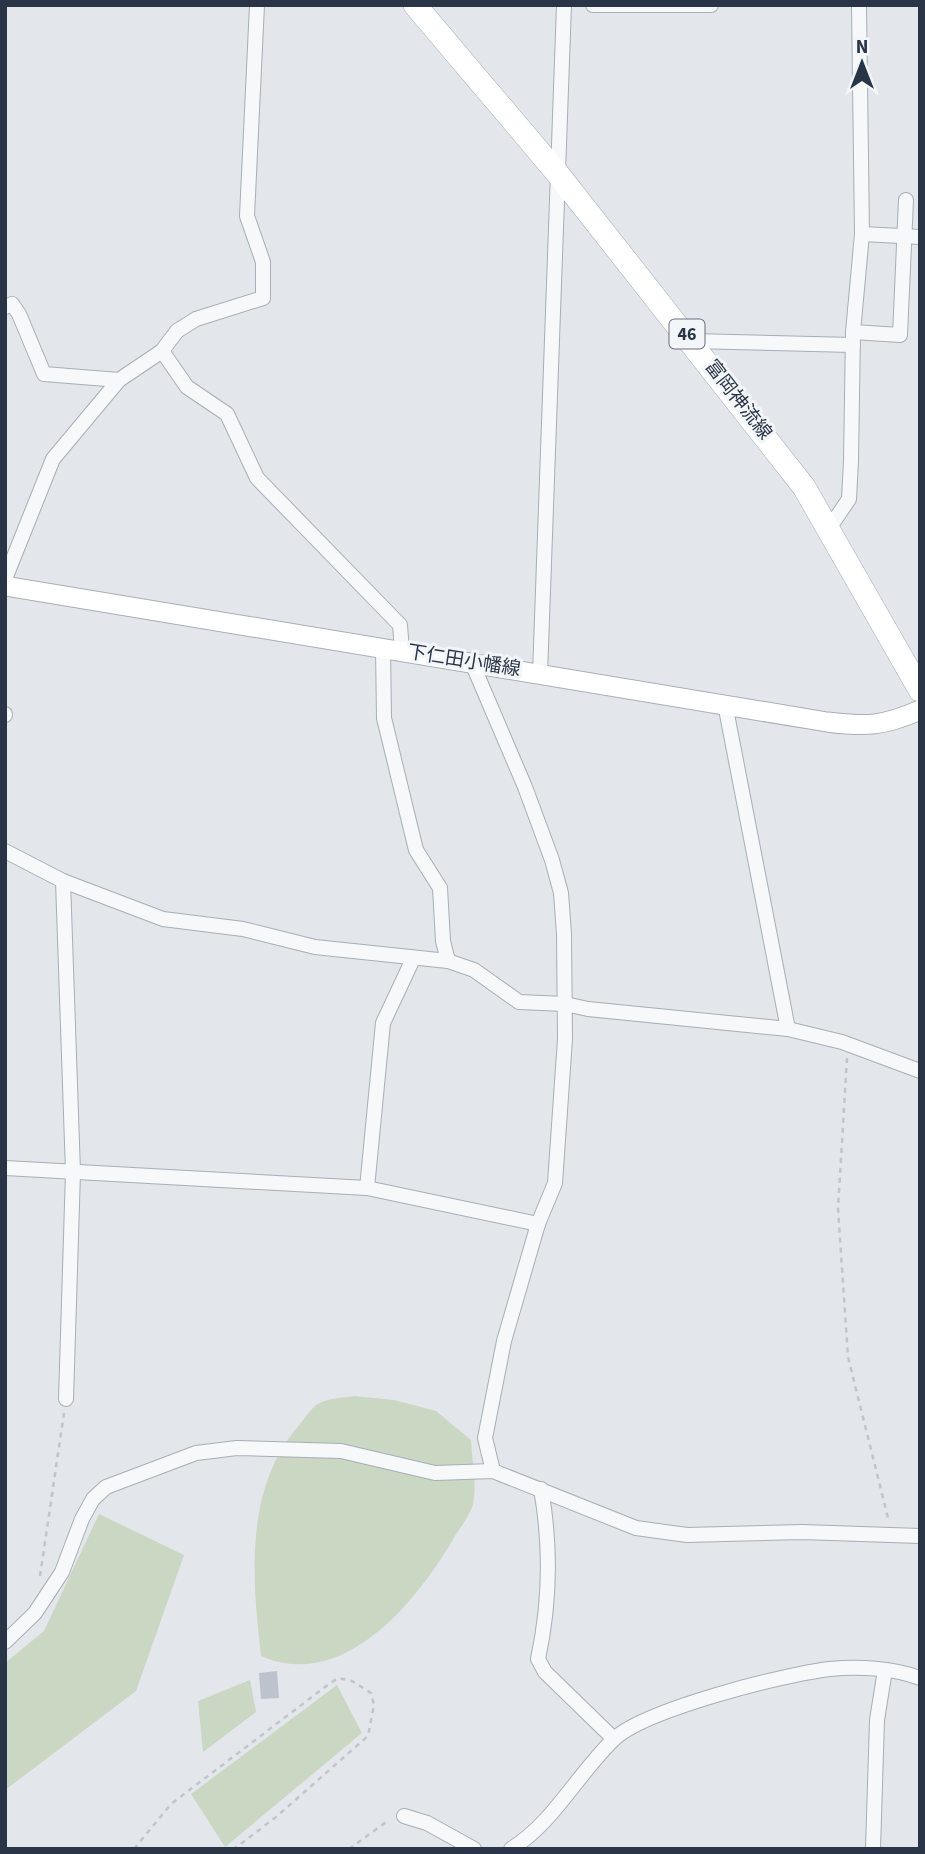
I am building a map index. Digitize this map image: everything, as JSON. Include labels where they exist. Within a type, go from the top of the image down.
[{"type":"main road","name":"富岡神流線","points":[[415,5],[558,174],[692,341],[804,487],[830,527],[920,690]]},
{"type":"main road","name":"下仁田小幡線","points":[[5,586],[859,727],[889,724],[920,710]]},
{"type":"street","points":[[5,579],[53,459],[119,380],[162,351],[177,331],[196,319],[263,298],[263,262],[247,216],[257,5]]},
{"type":"street","points":[[540,674],[564,5]]},
{"type":"street","points":[[593,5],[711,5]]},
{"type":"street","points":[[830,527],[849,499],[853,338],[862,234],[859,5]]},
{"type":"street","points":[[692,341],[900,335],[906,200]]},
{"type":"street","points":[[862,234],[920,237]]},
{"type":"street","points":[[5,307],[12,304],[19,314],[44,374],[119,380]]},
{"type":"street","points":[[162,351],[187,387],[228,414],[257,478],[400,625],[393,650],[384,718],[416,850],[440,888],[443,941],[448,961]]},
{"type":"street","points":[[472,663],[525,788],[561,892],[565,1004],[555,1183],[538,1224],[504,1342],[485,1438],[493,1471]]},
{"type":"street","points":[[725,704],[788,1028]]},
{"type":"street","points":[[5,851],[63,881],[163,919],[243,929],[315,947],[448,961],[474,970],[519,1002],[565,1004],[588,1009],[788,1028],[847,1044],[920,1071]]},
{"type":"street","points":[[63,881],[74,1172],[66,1399]]},
{"type":"street","points":[[367,1188],[383,1023],[413,959]]},
{"type":"street","points":[[5,1168],[367,1188],[538,1224]]},
{"type":"street","points":[[5,1642],[35,1613],[62,1572],[87,1509],[106,1487],[196,1453],[237,1448],[341,1451],[435,1473],[493,1471],[636,1528],[674,1533],[920,1536]]},
{"type":"street","points":[[541,1489],[546,1516],[548,1614],[538,1659],[545,1672],[614,1739]]},
{"type":"street","points":[[511,1849],[533,1835],[614,1739],[641,1721],[794,1674],[833,1669],[885,1670],[920,1678]]},
{"type":"street","points":[[873,1849],[877,1720],[885,1670]]},
{"type":"street","points":[[404,1816],[427,1823],[474,1849]]},
{"type":"path","points":[[847,1044],[838,1209],[848,1357],[866,1420],[890,1534]]},
{"type":"path","points":[[44,1597],[40,1578],[66,1399]]},
{"type":"path","points":[[134,1849],[171,1804],[329,1684],[338,1678],[362,1686],[370,1693],[374,1705],[368,1735],[338,1764],[234,1849]]},
{"type":"path","points":[[349,1849],[386,1821],[404,1816]]},
{"type":"green space","points":[[354,1396],[394,1400],[436,1411],[471,1440],[475,1489],[473,1504],[467,1518],[418,1591],[397,1615],[373,1636],[347,1652],[320,1662],[291,1664],[261,1656],[255,1595],[256,1534],[269,1476],[282,1449],[313,1408],[326,1400]]},
{"type":"green space","points":[[99,1514],[184,1555],[136,1691],[5,1790],[5,1663],[44,1631]]},
{"type":"green space","points":[[250,1680],[256,1712],[203,1752],[198,1701]]},
{"type":"green space","points":[[337,1685],[362,1733],[225,1847],[191,1794]]},
{"type":"building","points":[[277,1671],[279,1698],[261,1699],[259,1673]]}]
